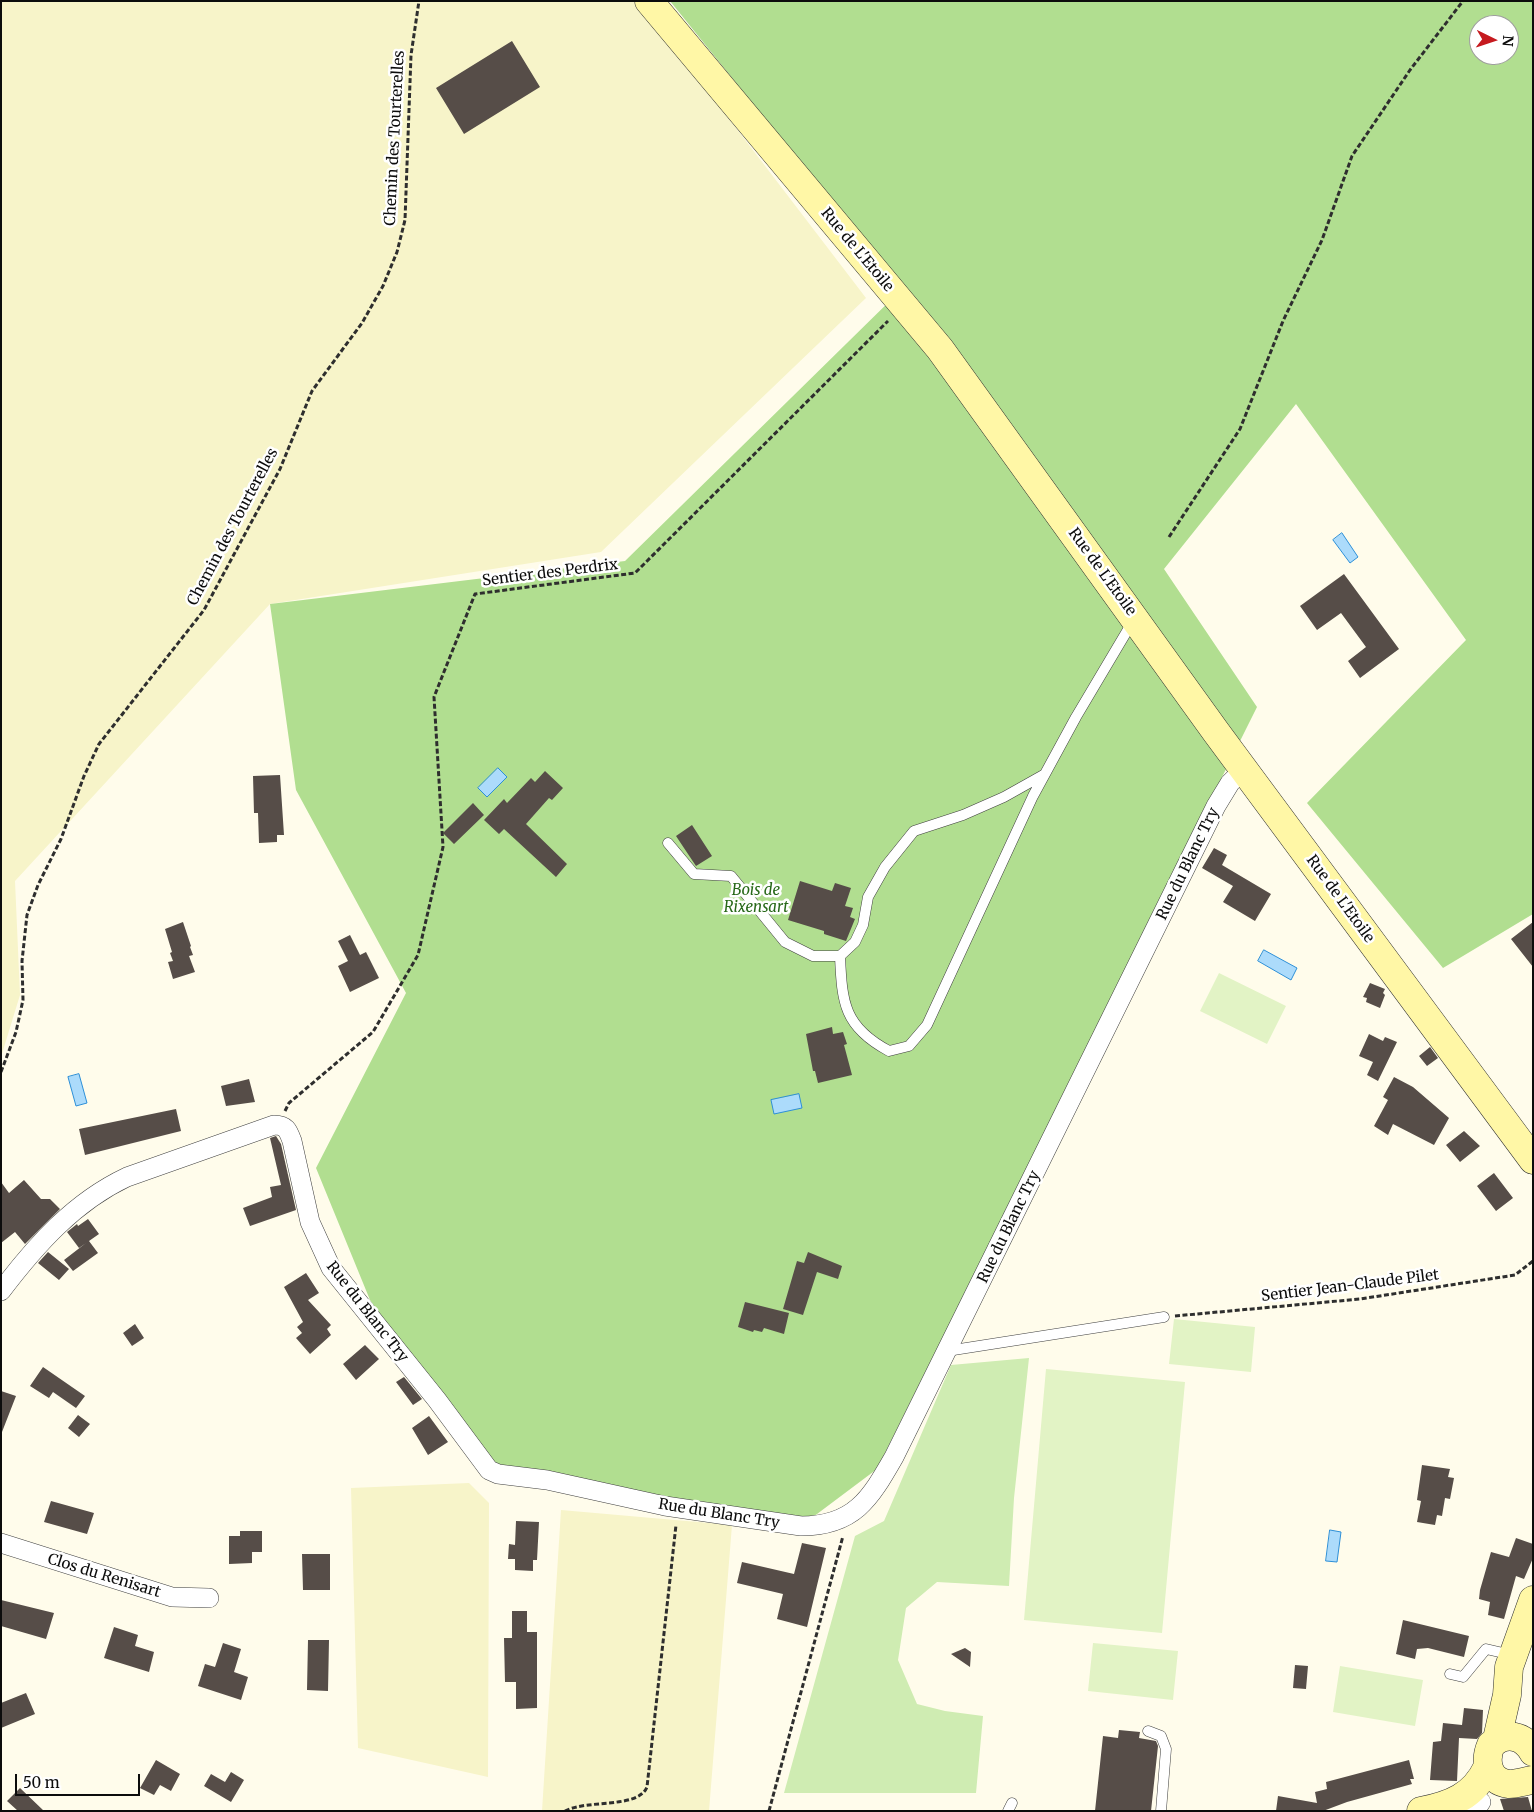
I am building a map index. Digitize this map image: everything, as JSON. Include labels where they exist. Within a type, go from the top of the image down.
[{"type":"street","name":"Rue de L'Etoile","points":[[649,1],[952,365],[1244,769],[1533,1160]]},
{"type":"street","name":"Rue du Blanc Try","points":[[278,1125],[285,1127],[289,1131],[310,1222],[331,1268],[437,1400],[489,1470],[498,1474],[547,1480],[678,1508],[801,1526],[829,1524],[850,1516],[859,1509],[868,1499],[894,1457],[1216,806],[1230,783],[1244,769]]},
{"type":"street","points":[[1,1291],[44,1238],[62,1220],[109,1185],[134,1174],[278,1125]]},
{"type":"street","name":"Clos du Renisart","points":[[1,1543],[172,1597],[209,1598]]},
{"type":"street","points":[[1520,1767],[1488,1751],[1497,1739],[1507,1695],[1509,1667],[1533,1600]]},
{"type":"street","points":[[1507,1695],[1520,1767]]},
{"type":"street","points":[[1421,1811],[1470,1805],[1470,1792],[1520,1767]]},
{"type":"lane","points":[[840,956],[841,994],[848,1016],[870,1040],[889,1050],[908,1046],[927,1025],[1045,773],[1135,618]]},
{"type":"lane","points":[[668,843],[694,874],[731,876],[785,942],[813,956],[840,956],[855,942],[863,925],[868,897],[885,867],[914,831],[1004,798],[1045,773]]},
{"type":"lane","points":[[948,1351],[1164,1317]]},
{"type":"lane","points":[[1450,1674],[1463,1677],[1486,1650],[1512,1656]]},
{"type":"lane","points":[[1148,1731],[1161,1736],[1166,1749],[1160,1811]]},
{"type":"path","name":"Chemin des Tourterelles","points":[[1,1072],[16,1032],[22,1000],[22,961],[27,915],[38,885],[61,839],[84,776],[99,744],[204,610],[280,469],[312,391],[362,323],[383,286],[397,252],[405,220],[411,55],[414,22],[419,1]]},
{"type":"path","points":[[1169,537],[1240,429],[1283,321],[1322,240],[1352,156],[1410,70],[1463,1]]},
{"type":"path","name":"Sentier des Perdrix","points":[[278,1125],[289,1103],[373,1032],[418,955],[443,847],[434,697],[475,594],[635,573],[903,306]]},
{"type":"path","name":"Sentier Jean-Claude Pilet","points":[[1164,1317],[1360,1298],[1515,1275],[1533,1261]]},
{"type":"path","points":[[564,1811],[588,1804],[636,1799],[644,1795],[647,1787],[678,1508]]},
{"type":"path","points":[[769,1811],[843,1536],[859,1509]]},
{"type":"shaded area","points":[[1,1],[639,1],[866,298],[601,552],[270,604],[15,881],[20,995],[1,1057]]},
{"type":"shaded area","points":[[469,1483],[489,1503],[488,1777],[358,1748],[351,1488]]},
{"type":"shaded area","points":[[561,1510],[732,1525],[709,1811],[542,1811]]},
{"type":"green space","name":"Bois de Rixensart","points":[[670,1],[1533,1],[1533,914],[1443,968],[1307,803],[1466,640],[1296,404],[1164,569],[1257,707],[877,1469],[805,1523],[479,1466],[370,1300],[316,1168],[406,993],[296,790],[270,604],[625,561],[902,289]]},
{"type":"green space","points":[[1219,973],[1286,1006],[1267,1044],[1200,1011]]},
{"type":"green space","points":[[1174,1319],[1255,1327],[1251,1372],[1169,1364]]},
{"type":"green space","points":[[1029,1358],[1014,1498],[1009,1586],[937,1582],[906,1608],[898,1660],[917,1704],[945,1711],[983,1716],[976,1793],[784,1793],[855,1536],[884,1521],[951,1365]]},
{"type":"green space","points":[[1046,1369],[1185,1382],[1162,1633],[1024,1620]]},
{"type":"green space","points":[[1093,1643],[1178,1651],[1173,1700],[1088,1691]]},
{"type":"green space","points":[[1340,1666],[1423,1680],[1415,1726],[1333,1712]]},
{"type":"water","points":[[1342,533],[1358,557],[1350,563],[1333,540]]},
{"type":"water","points":[[498,768],[507,777],[487,797],[478,788]]},
{"type":"water","points":[[1264,950],[1297,968],[1291,980],[1258,961]]},
{"type":"water","points":[[79,1074],[87,1103],[76,1106],[68,1077]]},
{"type":"water","points":[[799,1094],[802,1108],[774,1114],[771,1100]]},
{"type":"water","points":[[1330,1530],[1341,1532],[1337,1562],[1326,1561]]},
{"type":"building","points":[[512,41],[540,87],[464,134],[436,88]]},
{"type":"building","points":[[1344,574],[1399,649],[1360,678],[1348,661],[1366,647],[1341,613],[1317,630],[1300,606]]},
{"type":"building","points":[[545,771],[563,788],[552,800],[549,798],[526,824],[567,864],[556,877],[504,829],[499,834],[484,820],[504,799],[507,803],[531,778],[535,782]]},
{"type":"building","points":[[280,775],[284,835],[277,835],[277,842],[259,843],[258,813],[254,813],[253,776]]},
{"type":"building","points":[[473,803],[484,815],[454,844],[443,833]]},
{"type":"building","points":[[692,825],[712,856],[696,866],[676,836]]},
{"type":"building","points":[[1214,848],[1227,855],[1222,865],[1271,894],[1255,921],[1223,902],[1233,886],[1202,868]]},
{"type":"building","points":[[800,881],[832,891],[835,883],[851,888],[845,906],[853,908],[850,917],[855,919],[846,941],[824,934],[824,931],[788,920]]},
{"type":"building","points":[[183,922],[191,946],[193,955],[189,956],[195,972],[173,979],[168,962],[173,961],[170,953],[172,952],[165,929]]},
{"type":"building","points":[[1533,922],[1533,967],[1511,939]]},
{"type":"building","points":[[350,935],[360,955],[366,952],[379,978],[350,992],[338,966],[348,961],[338,941]]},
{"type":"building","points":[[1370,983],[1385,989],[1383,993],[1385,995],[1380,1008],[1366,1002],[1367,998],[1363,997]]},
{"type":"building","points":[[832,1027],[833,1034],[843,1032],[847,1044],[844,1045],[852,1075],[818,1083],[815,1071],[813,1071],[806,1034]]},
{"type":"building","points":[[1369,1034],[1383,1041],[1385,1037],[1397,1042],[1378,1081],[1367,1075],[1373,1062],[1359,1056]]},
{"type":"building","points":[[1430,1047],[1438,1058],[1427,1066],[1419,1056]]},
{"type":"building","points":[[1394,1077],[1413,1087],[1449,1118],[1434,1145],[1393,1124],[1388,1135],[1374,1126],[1388,1100],[1383,1097]]},
{"type":"building","points":[[249,1079],[255,1102],[226,1106],[221,1086]]},
{"type":"building","points":[[176,1109],[181,1131],[85,1155],[79,1129]]},
{"type":"building","points":[[1464,1131],[1480,1146],[1460,1162],[1446,1145]]},
{"type":"building","points":[[276,1136],[281,1144],[296,1210],[250,1226],[243,1208],[272,1197],[270,1187],[281,1185],[270,1138]]},
{"type":"building","points":[[1494,1173],[1513,1198],[1496,1211],[1477,1186]]},
{"type":"building","points":[[24,1180],[41,1199],[50,1199],[60,1209],[25,1244],[15,1232],[1,1243],[1,1182],[9,1193]]},
{"type":"building","points":[[88,1219],[99,1234],[89,1241],[98,1253],[73,1271],[64,1260],[86,1243],[79,1248],[67,1232],[77,1224],[78,1226]]},
{"type":"building","points":[[48,1252],[69,1269],[59,1280],[38,1263]]},
{"type":"building","points":[[808,1252],[842,1266],[838,1279],[817,1272],[803,1315],[783,1309],[797,1261],[804,1263]]},
{"type":"building","points":[[306,1273],[319,1293],[308,1300],[331,1325],[327,1329],[331,1335],[310,1354],[296,1338],[302,1333],[297,1327],[303,1322],[284,1287]]},
{"type":"building","points":[[745,1302],[789,1313],[784,1334],[764,1328],[762,1332],[754,1330],[753,1332],[738,1327]]},
{"type":"building","points":[[135,1324],[144,1338],[132,1346],[123,1333]]},
{"type":"building","points":[[365,1345],[379,1359],[356,1380],[343,1364]]},
{"type":"building","points":[[43,1367],[85,1396],[76,1408],[53,1392],[49,1398],[30,1386]]},
{"type":"building","points":[[404,1377],[422,1399],[413,1405],[396,1382]]},
{"type":"building","points":[[1,1391],[16,1396],[2,1432],[1,1432]]},
{"type":"building","points":[[78,1415],[90,1424],[79,1437],[68,1428]]},
{"type":"building","points":[[429,1416],[448,1442],[428,1455],[412,1428]]},
{"type":"building","points":[[1422,1465],[1450,1469],[1448,1477],[1454,1478],[1450,1499],[1445,1498],[1442,1516],[1437,1515],[1435,1525],[1417,1522],[1421,1501],[1417,1500]]},
{"type":"building","points":[[51,1501],[94,1513],[87,1534],[44,1522]]},
{"type":"building","points":[[516,1521],[539,1522],[537,1560],[533,1560],[533,1571],[515,1570],[515,1559],[508,1559],[509,1544],[515,1545]]},
{"type":"building","points":[[240,1531],[262,1531],[262,1552],[252,1552],[252,1563],[229,1564],[229,1536],[240,1536]]},
{"type":"building","points":[[1516,1538],[1533,1544],[1533,1558],[1524,1579],[1516,1576],[1504,1619],[1488,1615],[1490,1602],[1479,1599],[1491,1552],[1509,1557]]},
{"type":"building","points":[[802,1543],[826,1548],[807,1627],[777,1619],[783,1594],[737,1583],[742,1562],[794,1574]]},
{"type":"building","points":[[302,1554],[330,1554],[330,1590],[303,1590]]},
{"type":"building","points":[[1,1600],[54,1613],[46,1639],[1,1626]]},
{"type":"building","points":[[512,1611],[527,1611],[527,1632],[537,1632],[537,1708],[516,1709],[516,1682],[505,1682],[504,1638],[512,1638]]},
{"type":"building","points":[[1403,1620],[1469,1636],[1464,1657],[1428,1648],[1417,1649],[1415,1659],[1396,1654]]},
{"type":"building","points":[[114,1627],[138,1635],[135,1646],[154,1652],[149,1672],[104,1658]]},
{"type":"building","points":[[308,1640],[329,1640],[328,1691],[307,1690]]},
{"type":"building","points":[[223,1643],[241,1649],[234,1672],[248,1677],[241,1700],[198,1686],[205,1664],[215,1667]]},
{"type":"building","points":[[965,1648],[971,1652],[970,1667],[951,1654]]},
{"type":"building","points":[[1295,1665],[1308,1666],[1306,1689],[1293,1688]]},
{"type":"building","points":[[26,1693],[35,1714],[1,1728],[1,1703]]},
{"type":"building","points":[[1464,1708],[1483,1710],[1482,1733],[1477,1739],[1459,1738],[1457,1781],[1430,1780],[1433,1742],[1441,1741],[1443,1723],[1462,1725]]},
{"type":"building","points":[[1119,1730],[1140,1732],[1139,1738],[1156,1741],[1158,1746],[1151,1811],[1095,1811],[1103,1736],[1118,1738]]},
{"type":"building","points":[[156,1760],[180,1774],[171,1791],[160,1785],[154,1795],[140,1788]]},
{"type":"building","points":[[1409,1760],[1414,1779],[1410,1779],[1412,1784],[1347,1802],[1323,1811],[1276,1811],[1278,1796],[1317,1803],[1315,1792],[1327,1789],[1326,1782]]},
{"type":"building","points":[[231,1772],[244,1780],[231,1802],[204,1786],[211,1774],[225,1782]]},
{"type":"building","points":[[20,1788],[44,1811],[18,1811],[7,1801]]},
{"type":"building","points":[[1528,1797],[1532,1811],[1504,1811],[1500,1799]]}]
